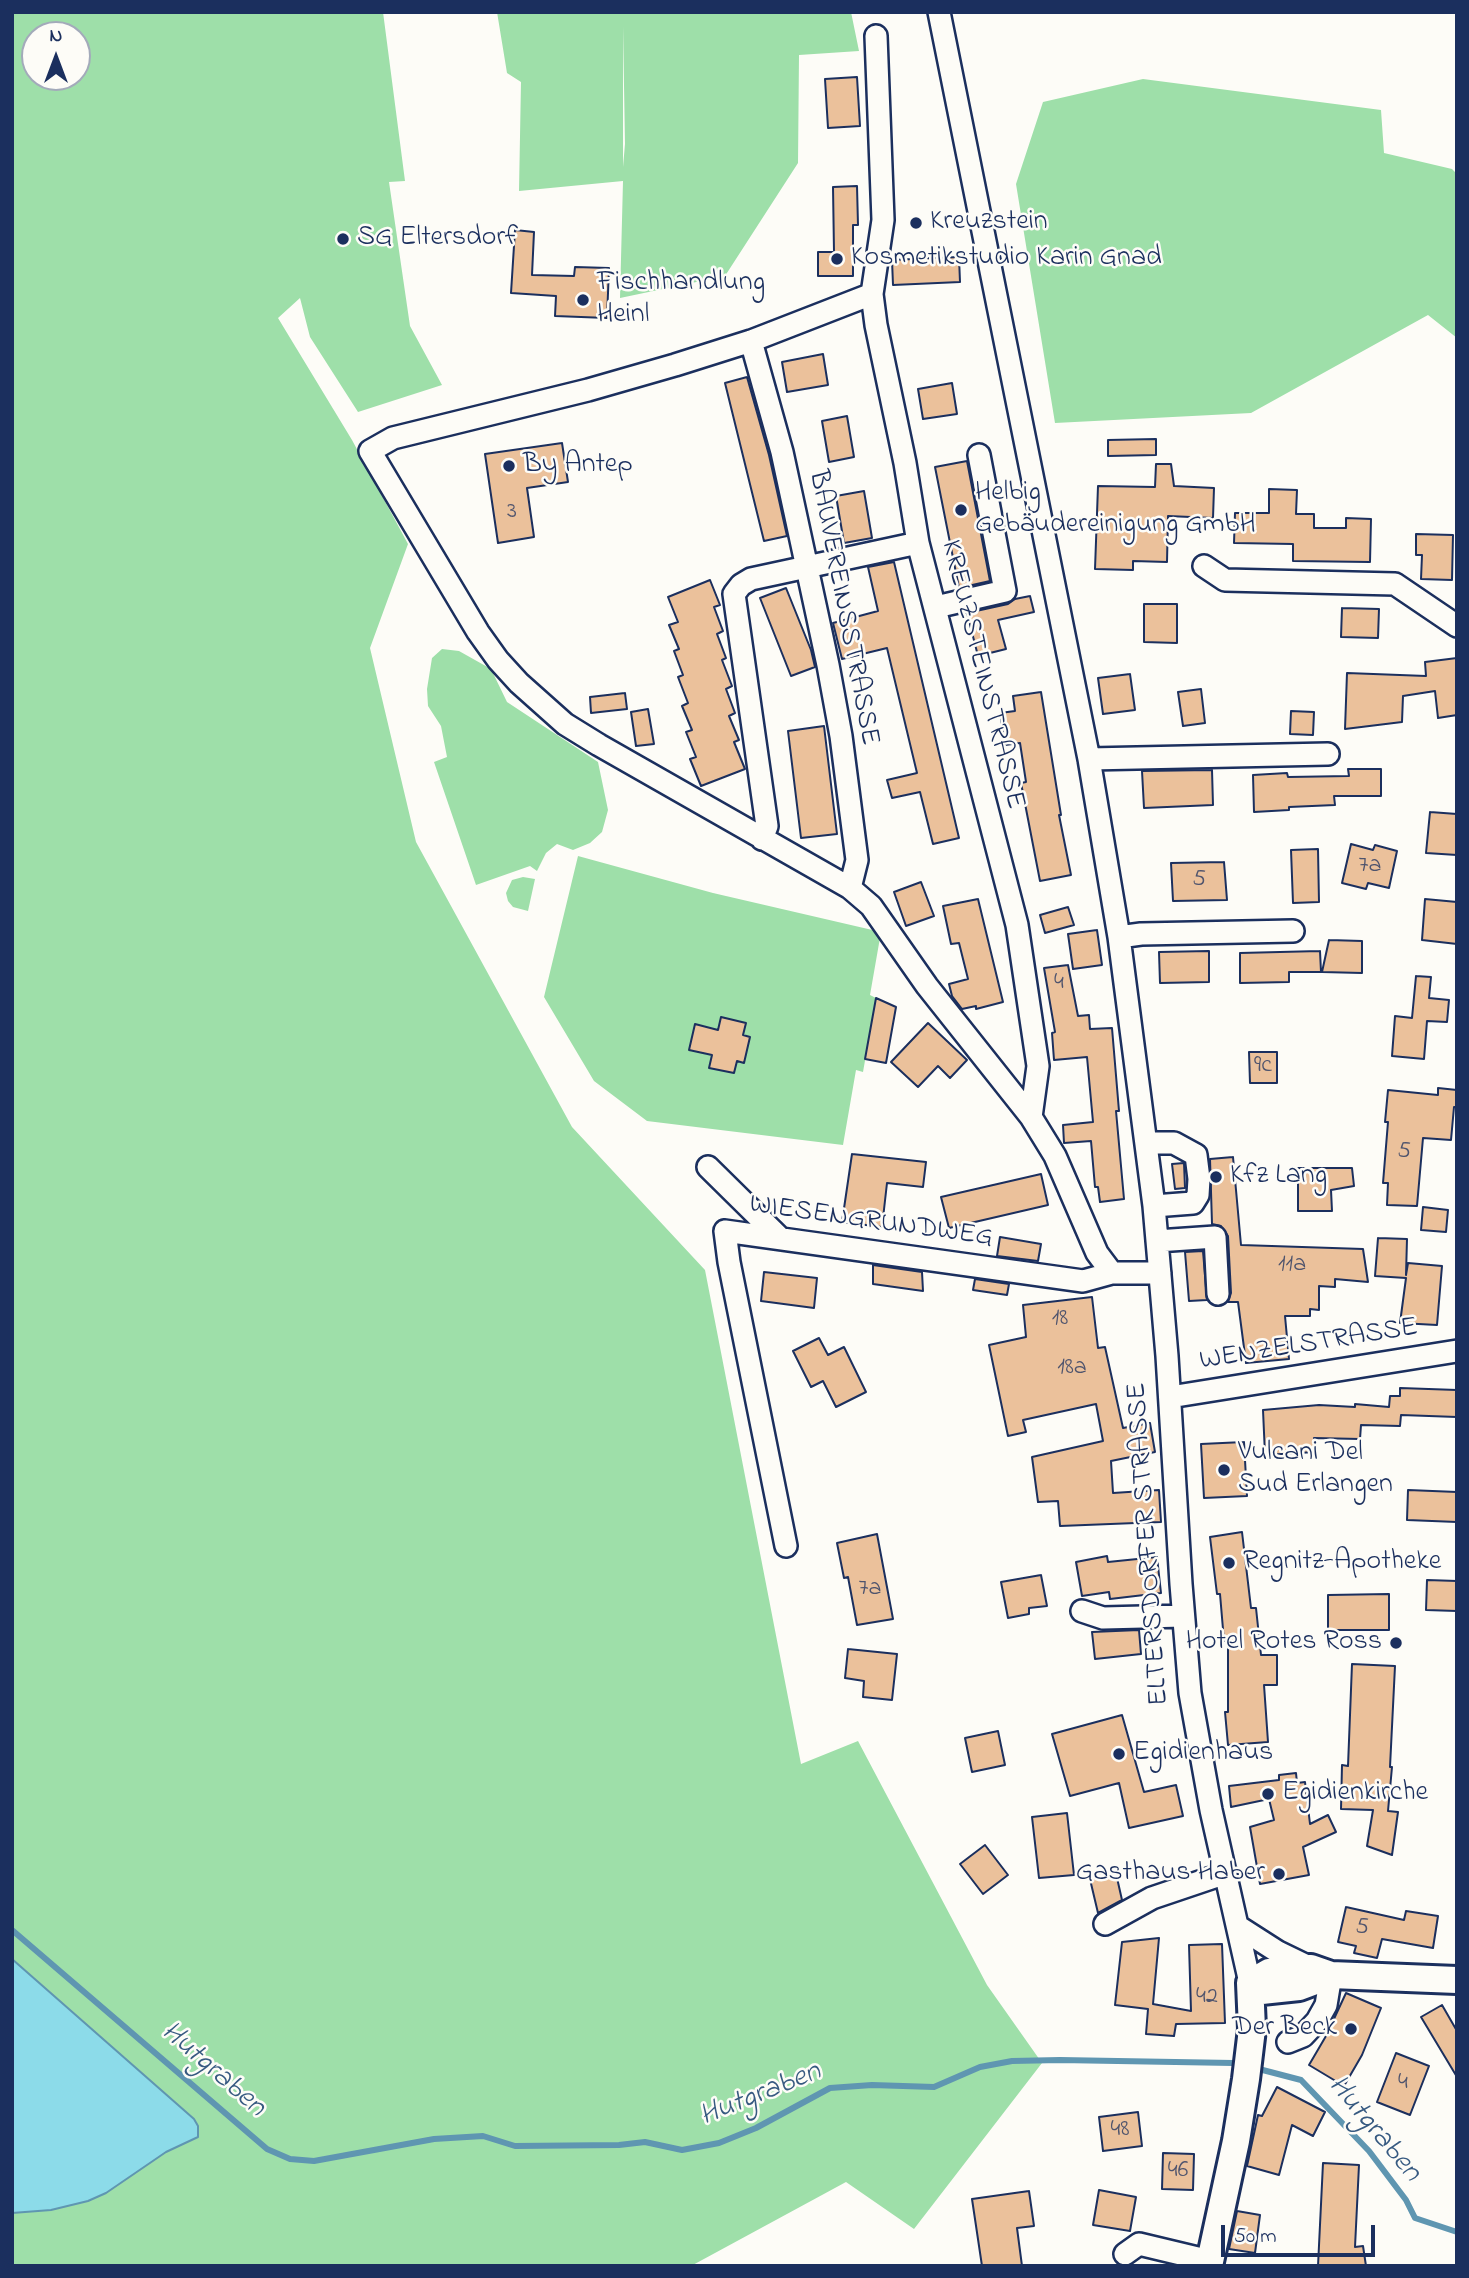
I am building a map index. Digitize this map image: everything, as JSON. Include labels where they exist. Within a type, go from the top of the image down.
[{"type":"main road","points":[[1251,1988],[1300,1987],[1321,1971],[1457,1980]]},
{"type":"main road","name":"ELTERSDORFER STRASSE","points":[[1209,2263],[1236,2141],[1251,2047],[1251,1988]]},
{"type":"street","name":"ELTERSDORFER STRASSE","points":[[939,12],[1089,759],[1119,937],[1154,1206],[1170,1397],[1183,1616],[1197,1740],[1251,1988]]},
{"type":"street","name":"KREUZSTEINSTRASSE","points":[[876,36],[883,220],[872,294],[876,325],[905,463],[918,543],[1017,925],[1038,1066],[1031,1117]]},
{"type":"street","points":[[872,294],[751,341],[588,390],[393,438],[370,451],[478,632],[519,683],[565,724],[599,746],[849,888],[871,906],[927,986],[1031,1117],[1055,1156],[1097,1253],[1112,1273]]},
{"type":"street","name":"BAUVEREINSSTRASSE","points":[[751,341],[782,452],[841,736],[857,860],[849,888]]},
{"type":"street","points":[[936,607],[1005,591],[979,455]]},
{"type":"street","points":[[762,839],[767,826],[734,594],[741,584],[751,579],[918,543]]},
{"type":"street","points":[[1204,566],[1225,580],[1395,584],[1457,626]]},
{"type":"street","points":[[1089,759],[1328,754]]},
{"type":"street","points":[[1119,937],[1141,934],[1293,931]]},
{"type":"street","points":[[1147,1143],[1174,1143],[1196,1155],[1199,1179],[1198,1195],[1193,1203],[1154,1206]]},
{"type":"street","points":[[708,1167],[781,1239]]},
{"type":"street","name":"WIESENGRUNDWEG","points":[[786,1546],[729,1262],[726,1231],[1083,1281],[1112,1273],[1160,1273]]},
{"type":"street","points":[[1157,1241],[1216,1237],[1217,1294]]},
{"type":"street","name":"WENZELSTRASSE","points":[[1170,1397],[1457,1350]]},
{"type":"street","points":[[1082,1611],[1102,1618],[1183,1616]]},
{"type":"street","points":[[1105,1924],[1152,1898],[1226,1873]]},
{"type":"street","points":[[1239,1927],[1278,1952],[1321,1971],[1326,2005],[1317,2021],[1303,2036],[1288,2042]]},
{"type":"street","points":[[1125,2254],[1139,2244],[1209,2263]]},
{"type":"green space","points":[[12,12],[383,12],[405,181],[389,182],[410,326],[442,385],[358,412],[310,337],[300,298],[278,318],[352,440],[408,544],[370,648],[416,842],[572,1127],[705,1270],[801,1764],[858,1741],[987,1985],[1042,2063],[914,2229],[846,2182],[691,2266],[12,2266]]},
{"type":"green space","points":[[497,12],[851,12],[859,51],[799,55],[798,163],[725,276],[620,298],[623,181],[519,191],[521,82],[507,73]],"holes":[[[623,26],[625,144],[623,167]]]},
{"type":"green space","points":[[1143,79],[1381,110],[1384,153],[1452,169],[1457,174],[1457,338],[1428,315],[1251,413],[1055,423],[1016,184],[1043,102]]},
{"type":"green space","points":[[442,649],[459,651],[491,669],[507,702],[598,762],[608,810],[602,832],[590,843],[573,850],[557,844],[546,853],[537,871],[530,866],[476,885],[434,762],[447,757],[441,726],[428,706],[427,689],[432,658]]},
{"type":"green space","points":[[578,856],[713,893],[881,932],[870,995],[876,998],[863,1072],[856,1070],[843,1145],[647,1121],[594,1081],[544,997]]},
{"type":"green space","points":[[523,877],[535,879],[528,911],[513,907],[506,893],[512,880]]},
{"type":"water","points":[[12,1959],[194,2119],[198,2126],[198,2137],[166,2152],[106,2193],[88,2201],[51,2210],[12,2213]]},
{"type":"building","points":[[857,77],[860,126],[828,128],[825,79]]},
{"type":"building","points":[[857,186],[858,225],[853,225],[853,276],[818,276],[818,252],[834,252],[833,187]]},
{"type":"building","points":[[515,230],[534,232],[532,275],[574,276],[575,267],[609,268],[607,318],[555,316],[556,296],[511,293]]},
{"type":"building","points":[[959,257],[960,282],[893,285],[892,260]]},
{"type":"building","points":[[823,354],[828,385],[787,392],[782,362]]},
{"type":"building","points":[[747,377],[769,455],[787,536],[764,541],[725,383]]},
{"type":"building","points":[[952,383],[957,414],[923,419],[918,389]]},
{"type":"building","points":[[847,416],[854,457],[829,462],[822,421]]},
{"type":"building","points":[[1156,439],[1156,455],[1108,456],[1108,440]]},
{"type":"building","points":[[562,443],[568,482],[527,488],[534,537],[498,543],[485,454]]},
{"type":"building","name":"Helbig Gebäudereinigung GmbH","points":[[967,461],[990,581],[959,588],[935,467]]},
{"type":"building","points":[[1156,464],[1171,464],[1174,486],[1214,488],[1213,518],[1168,516],[1167,562],[1133,561],[1133,570],[1095,569],[1098,486],[1155,487]]},
{"type":"building","points":[[1269,489],[1297,490],[1296,514],[1314,514],[1314,528],[1346,528],[1346,518],[1371,519],[1370,562],[1293,561],[1293,544],[1234,543],[1235,513],[1269,513]]},
{"type":"building","points":[[864,491],[872,538],[844,543],[836,496]]},
{"type":"building","points":[[1416,534],[1453,535],[1452,580],[1421,579],[1422,555],[1416,555]]},
{"type":"building","points":[[894,562],[959,838],[933,844],[920,792],[892,798],[887,780],[917,773],[887,648],[842,659],[833,623],[878,611],[868,567]]},
{"type":"building","points":[[710,580],[720,605],[714,607],[723,631],[717,634],[726,658],[722,660],[732,686],[726,689],[735,713],[729,716],[739,740],[734,742],[745,769],[701,786],[690,759],[696,757],[686,732],[692,730],[682,706],[688,703],[678,677],[683,675],[674,651],[679,649],[669,625],[678,622],[668,597]]},
{"type":"building","points":[[786,588],[811,650],[815,667],[791,676],[760,598]]},
{"type":"building","points":[[1030,596],[1034,612],[998,620],[1006,649],[978,656],[967,613]]},
{"type":"building","points":[[1144,604],[1177,604],[1177,643],[1144,642]]},
{"type":"building","points":[[1342,608],[1379,609],[1378,638],[1341,637]]},
{"type":"building","points":[[1457,658],[1457,715],[1438,718],[1435,691],[1403,696],[1402,722],[1345,729],[1347,673],[1426,676],[1425,662]]},
{"type":"building","points":[[1130,674],[1135,710],[1103,714],[1098,678]]},
{"type":"building","points":[[1201,689],[1205,723],[1183,726],[1178,692]]},
{"type":"building","points":[[1041,692],[1059,815],[1071,875],[1040,881],[1021,783],[1026,782],[1020,743],[1005,745],[1000,713],[1015,711],[1013,696]]},
{"type":"building","points":[[625,693],[627,709],[591,713],[590,697]]},
{"type":"building","points":[[648,709],[654,744],[636,746],[631,712]]},
{"type":"building","points":[[1291,711],[1314,712],[1313,735],[1290,734]]},
{"type":"building","points":[[824,726],[837,834],[801,838],[788,731]]},
{"type":"building","points":[[1348,769],[1381,769],[1381,796],[1334,796],[1335,805],[1254,812],[1253,775],[1287,773],[1288,777],[1349,776]]},
{"type":"building","points":[[1212,770],[1213,805],[1144,808],[1142,771]]},
{"type":"building","points":[[1430,812],[1457,814],[1457,855],[1426,853]]},
{"type":"building","points":[[1351,844],[1373,850],[1375,845],[1397,851],[1389,888],[1368,883],[1366,889],[1342,883]]},
{"type":"building","points":[[1318,849],[1319,902],[1293,903],[1291,850]]},
{"type":"building","points":[[1224,862],[1227,900],[1173,901],[1171,863]]},
{"type":"building","points":[[921,882],[934,916],[906,926],[894,892]]},
{"type":"building","points":[[978,899],[1003,1002],[976,1009],[976,1006],[962,1009],[952,996],[949,984],[968,979],[959,943],[951,944],[943,906]]},
{"type":"building","points":[[1425,899],[1457,902],[1457,944],[1422,940]]},
{"type":"building","points":[[1068,907],[1074,925],[1045,933],[1040,915]]},
{"type":"building","points":[[1097,930],[1102,965],[1073,969],[1068,934]]},
{"type":"building","points":[[1329,940],[1362,941],[1362,973],[1322,972]]},
{"type":"building","points":[[1209,951],[1209,982],[1160,983],[1159,952]]},
{"type":"building","points":[[1320,951],[1321,972],[1289,972],[1289,982],[1240,983],[1240,953]]},
{"type":"building","points":[[1068,965],[1078,1016],[1089,1015],[1090,1029],[1112,1028],[1124,1199],[1100,1202],[1098,1187],[1095,1187],[1091,1141],[1064,1143],[1063,1125],[1093,1122],[1087,1057],[1054,1060],[1052,1033],[1055,1032],[1044,968]]},
{"type":"building","points":[[1416,976],[1431,977],[1429,998],[1449,1000],[1447,1022],[1427,1021],[1424,1059],[1392,1056],[1395,1016],[1412,1018]]},
{"type":"building","points":[[876,998],[896,1007],[886,1063],[865,1059]]},
{"type":"building","points":[[721,1017],[746,1023],[743,1035],[750,1037],[744,1063],[737,1061],[734,1073],[709,1068],[712,1055],[689,1050],[695,1024],[718,1030]]},
{"type":"building","points":[[928,1023],[967,1060],[950,1078],[938,1066],[918,1087],[891,1062]]},
{"type":"building","points":[[1249,1052],[1277,1052],[1277,1083],[1250,1083]]},
{"type":"building","points":[[1438,1088],[1457,1090],[1451,1140],[1423,1138],[1417,1206],[1387,1205],[1388,1183],[1383,1183],[1388,1090],[1438,1095]]},
{"type":"building","points":[[852,1154],[926,1162],[923,1187],[887,1183],[882,1227],[842,1222]]},
{"type":"building","points":[[1233,1157],[1241,1245],[1363,1249],[1368,1282],[1335,1279],[1335,1287],[1319,1286],[1319,1310],[1310,1309],[1310,1316],[1285,1316],[1289,1359],[1246,1363],[1238,1302],[1228,1302],[1231,1293],[1228,1236],[1221,1226],[1212,1224],[1210,1159]]},
{"type":"building","points":[[1184,1163],[1185,1188],[1175,1189],[1172,1164]]},
{"type":"building","points":[[1298,1168],[1352,1168],[1354,1186],[1331,1190],[1332,1211],[1298,1211]]},
{"type":"building","points":[[1041,1174],[1048,1205],[949,1228],[941,1197]]},
{"type":"building","points":[[1423,1207],[1448,1210],[1446,1232],[1421,1230]]},
{"type":"building","points":[[1000,1237],[1041,1244],[1038,1261],[997,1256]]},
{"type":"building","points":[[1378,1238],[1407,1239],[1406,1275],[1408,1263],[1442,1266],[1437,1325],[1400,1323],[1406,1278],[1375,1276]]},
{"type":"building","points":[[1203,1251],[1207,1300],[1189,1301],[1185,1252]]},
{"type":"building","points":[[873,1265],[922,1272],[923,1291],[873,1284]]},
{"type":"building","points":[[764,1272],[817,1278],[814,1308],[761,1301]]},
{"type":"building","points":[[975,1279],[1009,1284],[1007,1295],[973,1290]]},
{"type":"building","points":[[1092,1297],[1098,1348],[1105,1347],[1123,1428],[1150,1423],[1155,1452],[1111,1461],[1113,1493],[1159,1490],[1161,1522],[1060,1526],[1058,1501],[1038,1502],[1032,1457],[1103,1441],[1096,1404],[1023,1420],[1026,1432],[1008,1436],[989,1345],[1026,1337],[1023,1305]]},
{"type":"building","points":[[819,1338],[828,1355],[844,1347],[866,1392],[836,1407],[823,1381],[811,1387],[793,1351]]},
{"type":"building","points":[[1400,1388],[1457,1390],[1457,1417],[1401,1415],[1400,1426],[1361,1425],[1360,1439],[1314,1438],[1315,1452],[1265,1455],[1263,1410],[1319,1405],[1355,1407],[1355,1404],[1389,1407],[1390,1396],[1400,1396]]},
{"type":"building","name":"Vulcani Del Sud Erlangen","points":[[1244,1442],[1247,1496],[1204,1498],[1201,1444]]},
{"type":"building","points":[[1408,1490],[1457,1492],[1457,1522],[1407,1520]]},
{"type":"building","points":[[1242,1532],[1251,1608],[1256,1608],[1261,1655],[1277,1655],[1277,1685],[1264,1685],[1268,1742],[1228,1745],[1225,1712],[1228,1712],[1228,1640],[1224,1641],[1220,1594],[1217,1594],[1210,1537]]},
{"type":"building","points":[[877,1534],[893,1619],[857,1625],[848,1577],[844,1578],[837,1543]]},
{"type":"building","points":[[1107,1556],[1108,1562],[1157,1557],[1161,1593],[1110,1599],[1109,1592],[1082,1596],[1076,1562]]},
{"type":"building","points":[[1041,1575],[1047,1606],[1029,1608],[1029,1614],[1008,1618],[1001,1582]]},
{"type":"building","points":[[1427,1580],[1457,1581],[1457,1611],[1426,1610]]},
{"type":"building","points":[[1389,1594],[1389,1630],[1328,1630],[1328,1595]]},
{"type":"building","points":[[1139,1630],[1141,1654],[1095,1659],[1092,1632]]},
{"type":"building","points":[[848,1649],[897,1654],[892,1700],[863,1697],[864,1681],[845,1678]]},
{"type":"building","points":[[1352,1664],[1395,1666],[1388,1811],[1398,1812],[1392,1855],[1367,1846],[1373,1810],[1341,1809],[1342,1765],[1348,1766]]},
{"type":"building","name":"Egidienhaus","points":[[1122,1715],[1144,1792],[1176,1785],[1183,1816],[1129,1828],[1119,1783],[1070,1796],[1052,1734]]},
{"type":"building","points":[[998,1731],[1005,1765],[972,1772],[965,1738]]},
{"type":"building","points":[[1296,1773],[1297,1783],[1305,1782],[1310,1824],[1328,1815],[1336,1832],[1303,1847],[1309,1875],[1260,1884],[1250,1827],[1274,1820],[1269,1799],[1231,1807],[1229,1786],[1279,1780],[1279,1775]]},
{"type":"building","points":[[1067,1813],[1074,1875],[1039,1878],[1032,1817]]},
{"type":"building","points":[[985,1845],[1008,1875],[983,1894],[960,1864]]},
{"type":"building","points":[[1115,1869],[1122,1900],[1098,1913],[1089,1875]]},
{"type":"building","points":[[1346,1907],[1404,1920],[1406,1911],[1438,1916],[1433,1948],[1382,1939],[1377,1958],[1354,1953],[1356,1946],[1338,1942]]},
{"type":"building","points":[[1159,1938],[1153,2004],[1191,2011],[1189,1945],[1222,1944],[1225,2023],[1176,2024],[1174,2036],[1146,2034],[1148,2009],[1115,2005],[1122,1942]]},
{"type":"building","points":[[1346,1993],[1381,2008],[1362,2055],[1344,2086],[1309,2065]]},
{"type":"building","points":[[1442,2005],[1457,2031],[1457,2077],[1421,2017]]},
{"type":"building","points":[[1396,2053],[1429,2066],[1410,2115],[1377,2102]]},
{"type":"building","points":[[1277,2087],[1325,2112],[1313,2136],[1292,2125],[1279,2175],[1247,2166],[1258,2115],[1262,2116]]},
{"type":"building","points":[[1138,2112],[1142,2146],[1103,2151],[1099,2117]]},
{"type":"building","points":[[1163,2153],[1194,2154],[1193,2190],[1162,2189]]},
{"type":"building","points":[[1323,2163],[1359,2165],[1355,2247],[1363,2246],[1366,2266],[1318,2266]]},
{"type":"building","points":[[1099,2190],[1136,2197],[1130,2231],[1093,2225]]},
{"type":"building","points":[[1029,2191],[1034,2226],[1017,2228],[1022,2266],[982,2266],[972,2199]]},
{"type":"building","points":[[1237,2211],[1260,2215],[1255,2253],[1229,2249]]},
{"type":"waterway","name":"Hutgraben","points":[[12,1930],[267,2149],[290,2159],[314,2161],[434,2139],[483,2136],[515,2146],[619,2145],[645,2142],[682,2150],[719,2143],[756,2128],[830,2088],[872,2085],[934,2087],[980,2067],[1012,2061],[1242,2065]]},
{"type":"waterway","name":"Hutgraben","points":[[1255,2068],[1301,2080],[1369,2151],[1406,2200],[1415,2218],[1457,2232]]},
{"type":"place","name":"Kreuzstein","points":[[916,223]]},
{"type":"place","name":"SG Eltersdorf","points":[[343,239]]},
{"type":"place","name":"Kosmetikstudio Karin Gnad","points":[[837,259]]},
{"type":"place","name":"Fischhandlung Heinl","points":[[583,300]]},
{"type":"place","name":"By Antep","points":[[509,466]]},
{"type":"place","name":"Helbig Gebäudereinigung GmbH","points":[[961,510]]},
{"type":"place","name":"Kfz Lang","points":[[1216,1177]]},
{"type":"place","name":"Vulcani Del Sud Erlangen","points":[[1224,1470]]},
{"type":"place","name":"Regnitz-Apotheke","points":[[1229,1563]]},
{"type":"place","name":"Hotel Rotes Ross","points":[[1396,1643]]},
{"type":"place","name":"Egidienhaus","points":[[1119,1754]]},
{"type":"place","name":"Egidienkirche","points":[[1268,1794]]},
{"type":"place","name":"Gasthaus Haber","points":[[1279,1874]]},
{"type":"place","name":"Der Beck","points":[[1351,2029]]}]
